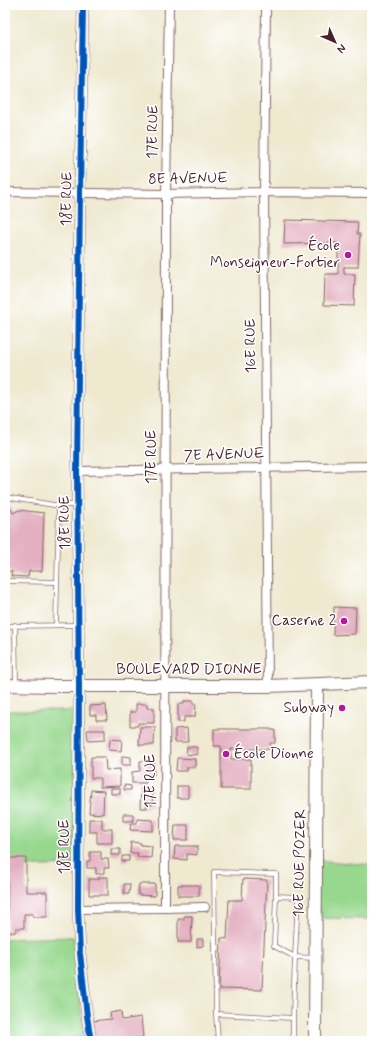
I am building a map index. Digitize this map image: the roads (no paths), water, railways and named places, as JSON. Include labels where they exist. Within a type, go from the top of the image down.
[{"type":"main road","name":"BOULEVARD DIONNE","points":[[11,685],[268,686],[372,682]]},
{"type":"main road","name":"16E RUE POZER","points":[[315,1041],[317,684]]},
{"type":"street","name":"18E RUE","points":[[83,5],[77,471],[79,625],[78,909],[80,953],[91,1041]]},
{"type":"street","name":"17E RUE","points":[[165,908],[166,194],[169,5]]},
{"type":"street","name":"16E RUE","points":[[266,5],[264,192],[268,686]]},
{"type":"street","name":"8E AVENUE","points":[[5,192],[166,194],[264,192],[372,193]]},
{"type":"street","name":"7E AVENUE","points":[[77,471],[372,466]]},
{"type":"street","points":[[78,909],[205,907]]},
{"type":"lane","points":[[5,497],[47,504],[77,505]]},
{"type":"lane","points":[[56,625],[59,505]]},
{"type":"lane","points":[[5,581],[57,582]]},
{"type":"lane","points":[[5,674],[5,626],[79,625]]},
{"type":"lane","points":[[11,685],[15,626]]},
{"type":"lane","points":[[218,1041],[216,1014],[214,872],[276,874],[274,946],[295,957],[315,958]]},
{"type":"lane","points":[[276,896],[298,897],[293,1041]]},
{"type":"lane","points":[[216,1014],[293,1018]]},
{"type":"place","name":"École Monseigneur-Fortier","points":[[348,255]]},
{"type":"place","name":"Caserne 2","points":[[344,621]]},
{"type":"place","name":"Subway","points":[[342,708]]},
{"type":"place","name":"École Dionne","points":[[226,754]]}]
